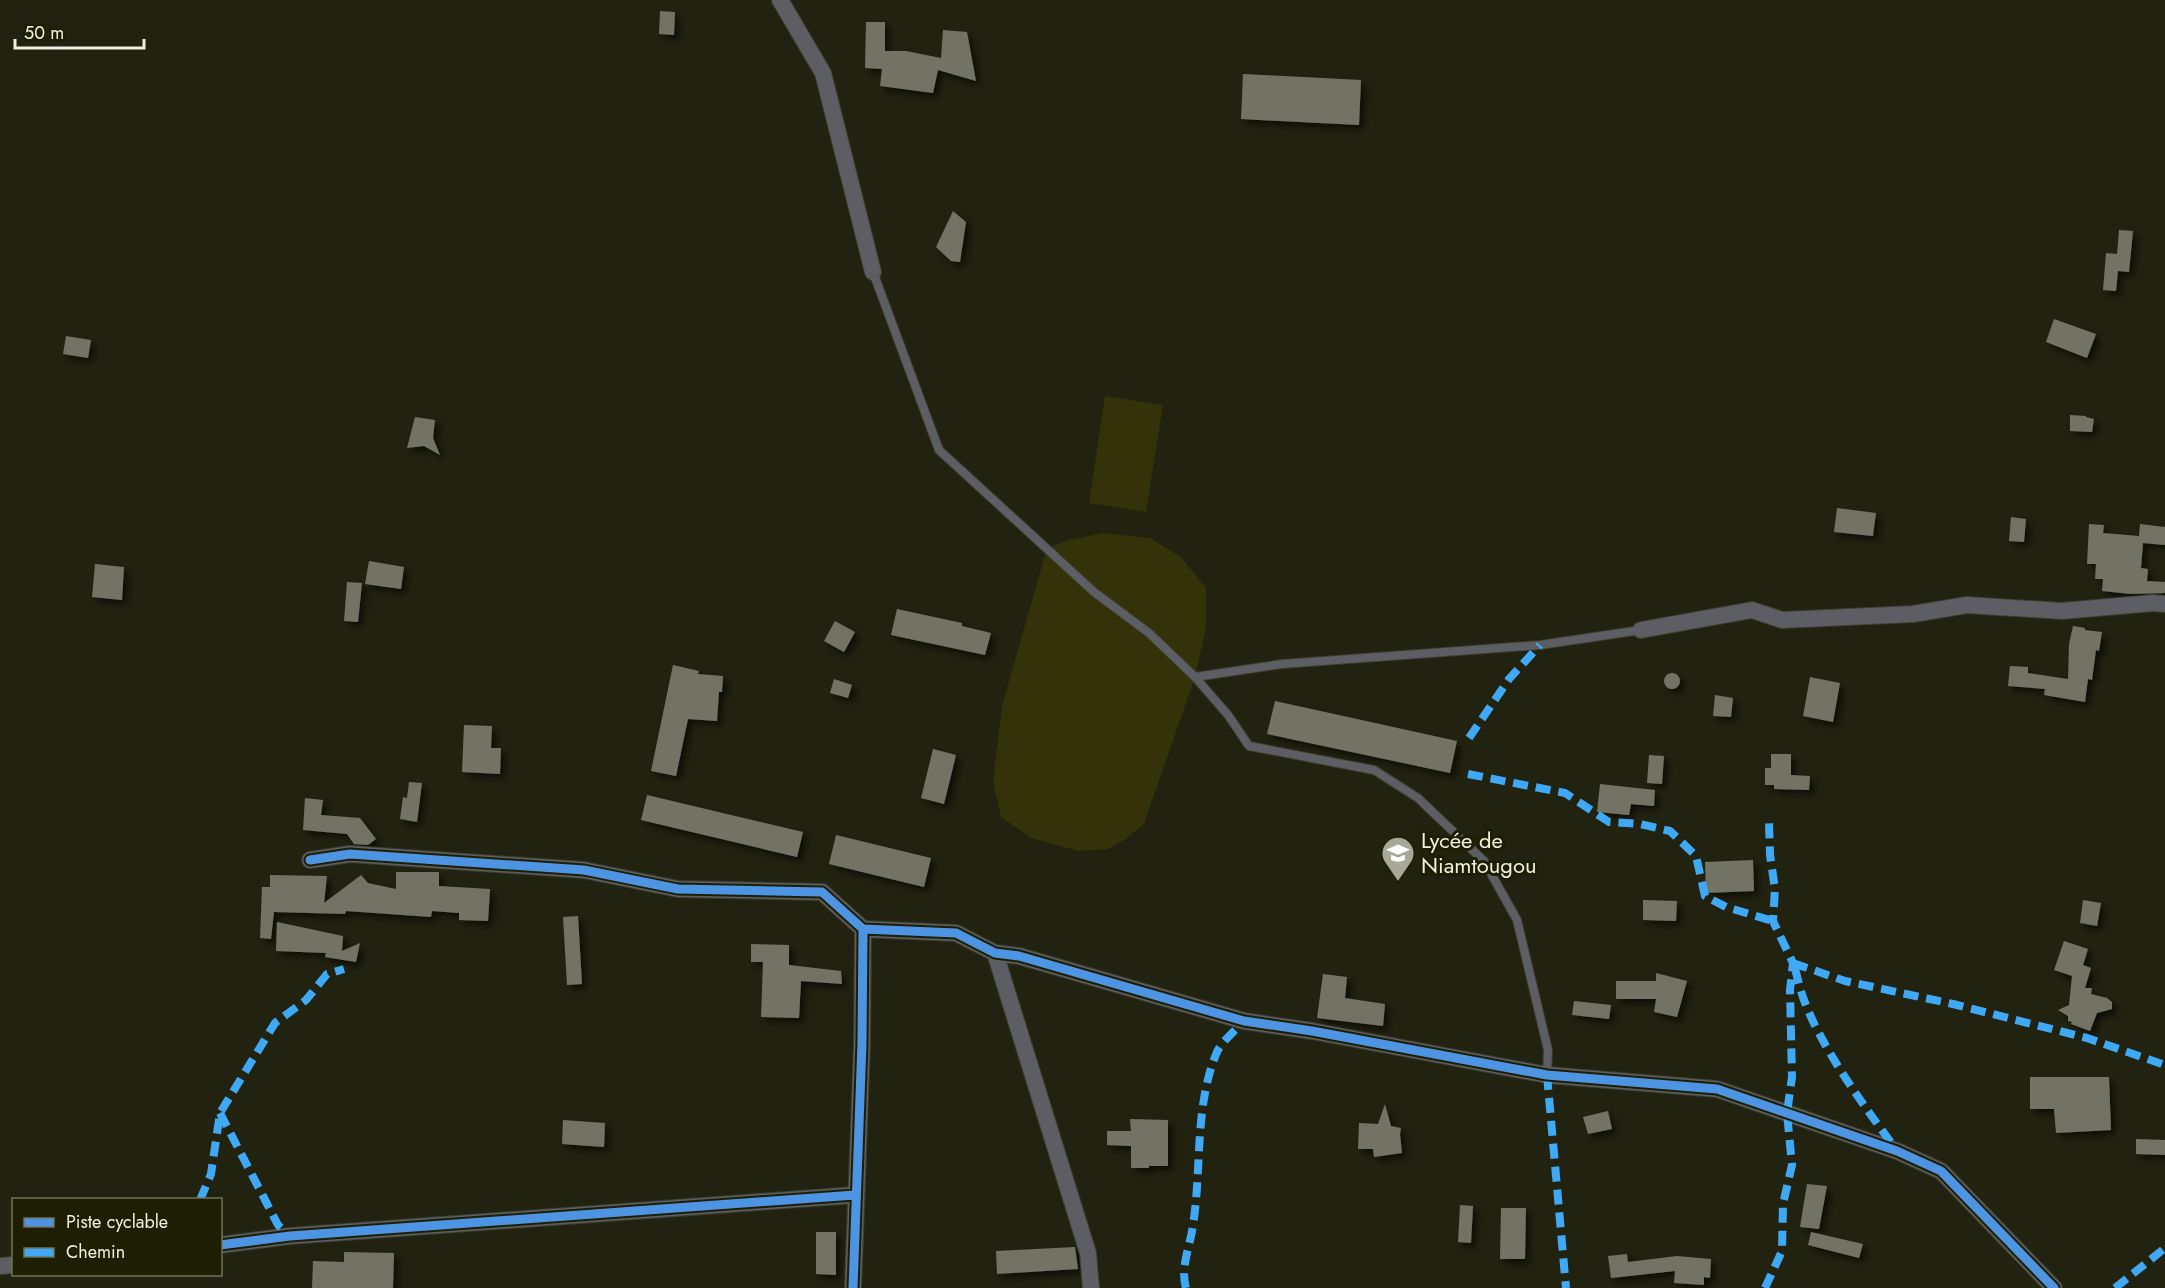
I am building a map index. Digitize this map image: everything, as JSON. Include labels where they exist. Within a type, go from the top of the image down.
[{"type":"street","points":[[780,0],[823,73],[873,272]]},
{"type":"street","points":[[1641,630],[1752,610],[1782,620],[1914,614],[1967,605],[2062,610],[2165,604]]},
{"type":"street","points":[[310,860],[350,854],[584,870],[678,889],[822,892],[863,929],[956,933],[995,953],[1019,956],[1244,1021],[1312,1031],[1547,1075],[1717,1089],[1897,1151],[1941,1171],[2054,1288]]},
{"type":"street","points":[[853,1288],[862,1043],[863,929]]},
{"type":"street","points":[[995,953],[1088,1253],[1091,1288]]},
{"type":"street","points":[[222,1245],[290,1236],[855,1195]]},
{"type":"lane","points":[[873,272],[939,450],[1095,592],[1149,633],[1195,677],[1228,715],[1249,746],[1374,770],[1419,798],[1484,861],[1516,920],[1548,1050],[1547,1075]]},
{"type":"lane","points":[[1195,677],[1282,664],[1540,645],[1641,630]]},
{"type":"shaded area","points":[[1105,396],[1163,405],[1146,512],[1089,503]]},
{"type":"shaded area","points":[[1103,533],[1150,538],[1181,557],[1206,588],[1206,628],[1195,677],[1144,824],[1108,849],[1079,851],[1031,838],[1001,817],[993,782],[1002,706],[1047,548],[1069,540]]},
{"type":"building","points":[[660,11],[675,12],[674,35],[659,34]]},
{"type":"building","points":[[866,22],[885,22],[885,51],[906,51],[941,58],[943,30],[967,32],[976,81],[938,70],[933,93],[880,86],[882,69],[865,68]]},
{"type":"building","points":[[1243,74],[1361,80],[1359,125],[1241,119]]},
{"type":"building","points":[[953,211],[966,222],[960,262],[951,261],[936,247]]},
{"type":"building","points":[[2119,230],[2133,231],[2129,272],[2118,271],[2116,291],[2103,290],[2106,253],[2117,254]]},
{"type":"building","points":[[2054,319],[2096,334],[2087,358],[2046,342]]},
{"type":"building","points":[[66,336],[91,340],[88,358],[63,354]]},
{"type":"building","points":[[2070,415],[2094,419],[2092,432],[2070,431]]},
{"type":"building","points":[[415,417],[435,420],[433,438],[440,455],[424,446],[407,448]]},
{"type":"building","points":[[1837,508],[1876,513],[1873,536],[1834,532]]},
{"type":"building","points":[[2011,517],[2026,519],[2024,542],[2009,541]]},
{"type":"building","points":[[2089,524],[2104,525],[2103,533],[2139,536],[2140,524],[2165,527],[2165,545],[2143,543],[2141,568],[2148,569],[2147,581],[2165,582],[2165,593],[2131,594],[2102,591],[2103,579],[2095,579],[2096,564],[2087,564]]},
{"type":"building","points":[[369,561],[404,567],[401,589],[365,584]]},
{"type":"building","points":[[95,564],[124,567],[122,600],[92,597]]},
{"type":"building","points":[[347,582],[362,583],[358,622],[344,621]]},
{"type":"building","points":[[897,609],[962,623],[962,626],[991,633],[985,655],[891,635]]},
{"type":"building","points":[[835,621],[855,632],[844,652],[824,641]]},
{"type":"building","points":[[2073,626],[2102,632],[2099,651],[2096,650],[2092,680],[2088,679],[2085,702],[2044,695],[2045,689],[2008,686],[2010,666],[2028,667],[2028,673],[2068,679],[2069,644]]},
{"type":"building","points":[[673,665],[699,671],[698,674],[723,676],[722,692],[719,692],[717,721],[688,719],[676,776],[651,771]]},
{"type":"building","points":[[1672,673],[1680,681],[1672,689],[1664,681]]},
{"type":"building","points":[[1810,677],[1840,683],[1833,722],[1803,716]]},
{"type":"building","points":[[834,679],[852,685],[848,698],[830,693]]},
{"type":"building","points":[[1715,695],[1733,698],[1731,717],[1713,716]]},
{"type":"building","points":[[1275,701],[1457,741],[1450,773],[1267,734]]},
{"type":"building","points":[[464,725],[492,726],[491,748],[501,748],[500,774],[462,772]]},
{"type":"building","points":[[933,749],[956,755],[944,804],[921,798]]},
{"type":"building","points":[[1771,754],[1791,754],[1791,775],[1810,776],[1809,790],[1774,789],[1774,785],[1765,785],[1765,768],[1771,768]]},
{"type":"building","points":[[1649,755],[1664,756],[1662,784],[1647,783]]},
{"type":"building","points":[[409,782],[422,783],[417,822],[400,819],[403,797],[407,798]]},
{"type":"building","points":[[1600,784],[1655,790],[1654,806],[1631,804],[1629,815],[1597,812]]},
{"type":"building","points":[[647,795],[803,832],[797,857],[641,820]]},
{"type":"building","points":[[305,798],[323,800],[321,815],[360,818],[376,839],[368,845],[354,844],[347,834],[303,830]]},
{"type":"building","points":[[836,835],[931,858],[924,887],[829,864]]},
{"type":"building","points":[[1753,860],[1754,891],[1706,893],[1705,862]]},
{"type":"building","points":[[396,872],[439,872],[439,886],[490,889],[488,921],[459,920],[459,913],[432,911],[431,917],[346,911],[345,914],[274,912],[271,939],[260,938],[262,887],[270,887],[270,875],[327,876],[324,903],[361,875],[368,883],[396,889]]},
{"type":"building","points":[[1643,900],[1677,901],[1676,921],[1643,920]]},
{"type":"building","points":[[2083,900],[2101,903],[2097,926],[2080,923]]},
{"type":"building","points":[[578,916],[582,984],[567,985],[563,917]]},
{"type":"building","points":[[277,922],[343,936],[342,951],[360,943],[356,962],[325,957],[326,953],[276,951]]},
{"type":"building","points":[[2064,941],[2088,949],[2083,965],[2091,968],[2085,988],[2092,988],[2091,994],[2107,998],[2112,1002],[2112,1009],[2097,1013],[2090,1031],[2071,1024],[2068,1016],[2058,1010],[2069,1005],[2072,976],[2054,970]]},
{"type":"building","points":[[751,944],[789,945],[789,965],[841,971],[842,984],[801,981],[799,1018],[761,1017],[763,962],[751,962]]},
{"type":"building","points":[[1656,973],[1687,981],[1677,1017],[1654,1012],[1656,999],[1616,999],[1616,981],[1656,981]]},
{"type":"building","points":[[1323,974],[1347,977],[1345,998],[1385,1004],[1383,1026],[1317,1018]]},
{"type":"building","points":[[1574,1001],[1611,1005],[1609,1019],[1572,1015]]},
{"type":"building","points":[[2030,1077],[2109,1077],[2111,1130],[2056,1133],[2054,1109],[2030,1109]]},
{"type":"building","points":[[1385,1104],[1391,1126],[1401,1128],[1402,1153],[1374,1157],[1373,1149],[1358,1149],[1359,1123],[1378,1124]]},
{"type":"building","points":[[1608,1111],[1612,1129],[1588,1134],[1583,1117]]},
{"type":"building","points":[[1130,1119],[1168,1120],[1168,1166],[1131,1168],[1131,1146],[1107,1145],[1107,1131],[1131,1131]]},
{"type":"building","points":[[563,1120],[605,1123],[604,1147],[562,1144]]},
{"type":"building","points":[[2136,1139],[2165,1140],[2165,1155],[2136,1154]]},
{"type":"building","points":[[1807,1184],[1827,1186],[1819,1229],[1800,1227]]},
{"type":"building","points":[[1460,1205],[1473,1206],[1471,1243],[1458,1242]]},
{"type":"building","points":[[1501,1208],[1526,1208],[1525,1259],[1500,1259]]},
{"type":"building","points":[[816,1232],[836,1232],[836,1275],[816,1274]]},
{"type":"building","points":[[1811,1232],[1863,1244],[1859,1258],[1808,1245]]},
{"type":"building","points":[[1075,1247],[1078,1269],[997,1274],[996,1251]]},
{"type":"building","points":[[344,1252],[394,1253],[393,1288],[312,1288],[313,1261],[344,1262]]},
{"type":"building","points":[[1627,1254],[1628,1262],[1677,1256],[1711,1259],[1710,1278],[1704,1277],[1704,1285],[1674,1283],[1675,1271],[1611,1278],[1608,1256]]},
{"type":"marked path","points":[[1469,738],[1509,679],[1540,645]]},
{"type":"marked path","points":[[1468,774],[1565,793],[1609,822],[1640,824],[1670,831],[1696,856],[1705,896],[1726,907],[1773,921]]},
{"type":"marked path","points":[[1765,1288],[1782,1251],[1783,1204],[1792,1165],[1787,1113],[1792,1077],[1790,990],[1793,963],[1773,921],[1775,889],[1770,855],[1769,821]]},
{"type":"marked path","points":[[1793,963],[1845,981],[1953,1004],[2087,1038],[2165,1065]]},
{"type":"marked path","points":[[201,1198],[211,1174],[220,1113],[275,1023],[306,1000],[327,974],[344,969]]},
{"type":"marked path","points":[[1795,969],[1804,1000],[1821,1038],[1845,1077],[1895,1148]]},
{"type":"marked path","points":[[1186,1288],[1184,1272],[1196,1204],[1205,1094],[1219,1048],[1244,1021]]},
{"type":"marked path","points":[[1547,1075],[1566,1288]]},
{"type":"marked path","points":[[220,1113],[278,1225],[290,1236]]},
{"type":"marked path","points":[[2115,1288],[2165,1248]]},
{"type":"cycle path","points":[[310,860],[350,854],[584,870],[678,889],[822,892],[863,929],[862,1043],[853,1288]]},
{"type":"cycle path","points":[[863,929],[956,933],[995,953],[1019,956],[1244,1021],[1312,1031],[1547,1075],[1717,1089],[1897,1151],[1941,1171],[2054,1288]]},
{"type":"cycle path","points":[[222,1245],[290,1236],[855,1195]]},
{"type":"place","name":"Lycée de Niamtougou","points":[[1398,882]]}]
